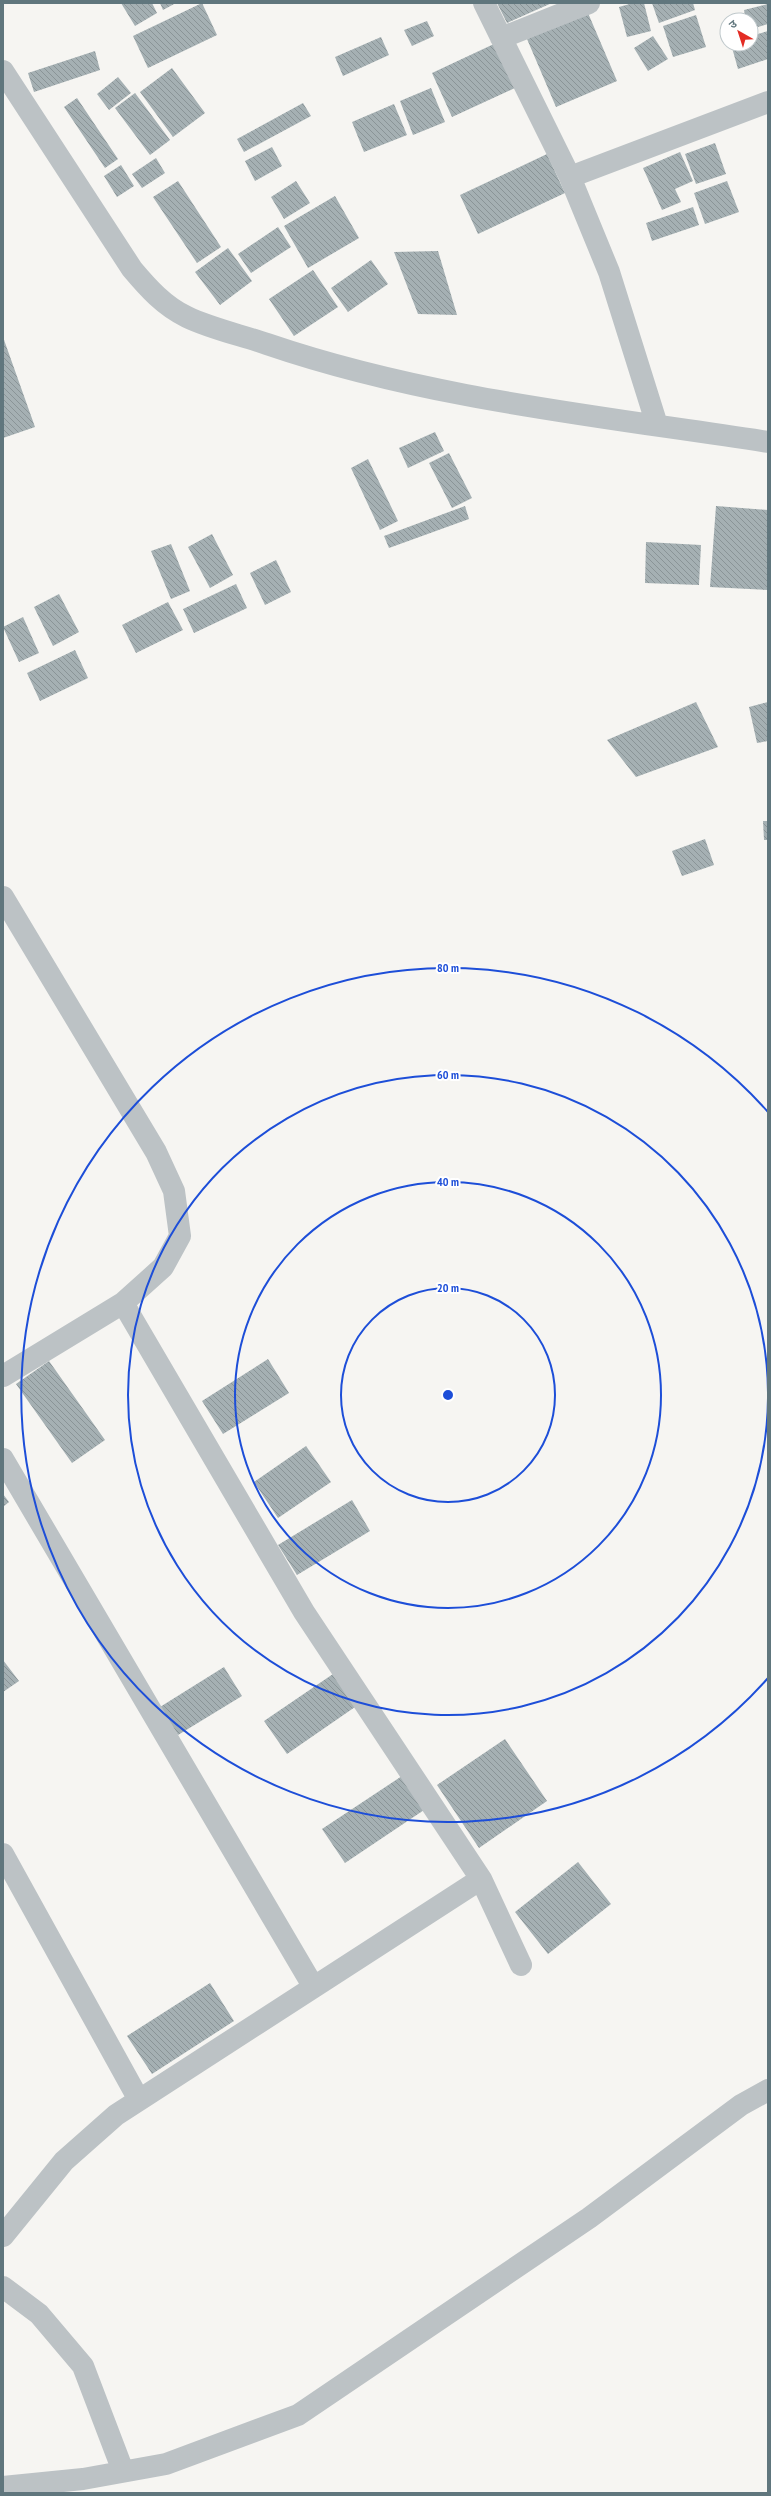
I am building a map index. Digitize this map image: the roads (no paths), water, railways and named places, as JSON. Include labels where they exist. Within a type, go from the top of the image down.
[{"type":"street","points":[[484,3],[570,177],[609,272],[657,425]]},
{"type":"street","points":[[501,38],[589,3]]},
{"type":"street","points":[[3,71],[132,269],[155,296],[187,317],[307,358],[383,379],[485,398],[768,442]]},
{"type":"street","points":[[570,177],[768,102]]},
{"type":"street","points":[[3,897],[156,1152],[174,1191],[180,1236],[163,1267],[124,1303],[3,1376]]},
{"type":"street","points":[[124,1303],[304,1612],[481,1879],[521,1965]]},
{"type":"street","points":[[3,1459],[313,1986]]},
{"type":"street","points":[[3,1854],[139,2100]]},
{"type":"street","points":[[3,2236],[64,2161],[116,2115],[313,1986],[481,1879]]},
{"type":"street","points":[[3,2487],[82,2479],[166,2464],[298,2415],[589,2218],[741,2105],[768,2090]]},
{"type":"street","points":[[3,2287],[39,2314],[83,2366],[124,2471]]}]
